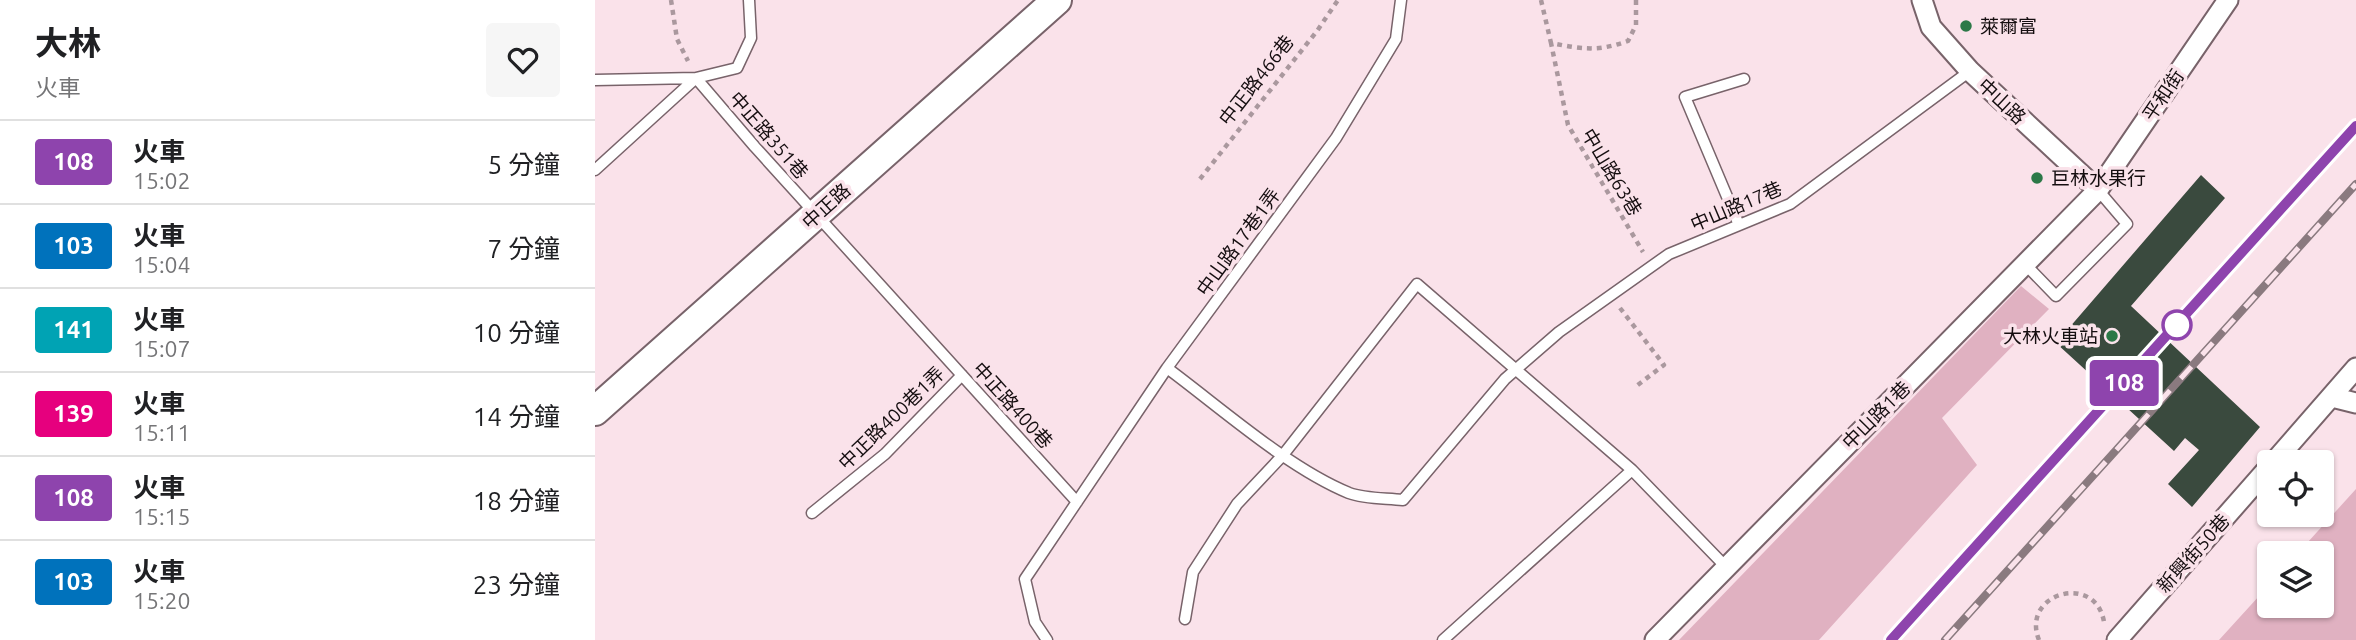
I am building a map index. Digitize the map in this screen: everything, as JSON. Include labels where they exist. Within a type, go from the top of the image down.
[{"type":"street","name":"中正路","points":[[595,411],[1057,0]]},
{"type":"street","name":"中山路","points":[[1922,0],[1931,27],[1970,71],[2098,190]]},
{"type":"street","name":"平和街","points":[[2098,190],[2228,0]]},
{"type":"street","name":"中山路1巷","points":[[1655,640],[2098,190]]},
{"type":"street","points":[[2285,450],[2356,368]]},
{"type":"street","points":[[2332,397],[2356,403]]},
{"type":"street","name":"新興街50巷","points":[[2111,634],[2257,480]]},
{"type":"lane","name":"中正路351巷","points":[[595,80],[697,78],[737,68],[751,38],[749,0]]},
{"type":"lane","name":"中山路17巷1弄","points":[[1077,502],[1167,368],[1336,138],[1396,39],[1401,0]]},
{"type":"lane","name":"中山路17巷","points":[[1283,455],[1351,494],[1403,500],[1505,379],[1559,332],[1669,254],[1790,204],[1970,71]]},
{"type":"lane","name":"中正路351巷","points":[[697,78],[817,215]]},
{"type":"lane","points":[[595,170],[697,78]]},
{"type":"lane","points":[[1739,225],[1685,97],[1744,79]]},
{"type":"lane","points":[[2025,264],[2056,296],[2127,224],[2098,190]]},
{"type":"lane","name":"中正路400巷","points":[[817,215],[1077,502]]},
{"type":"lane","points":[[1185,619],[1192,572],[1237,503],[1283,455],[1416,284],[1632,470],[1726,567]]},
{"type":"lane","points":[[1167,368],[1283,455]]},
{"type":"lane","name":"中正路400巷1弄","points":[[812,513],[885,454],[962,375]]},
{"type":"lane","points":[[1443,640],[1632,470]]},
{"type":"lane","points":[[1047,640],[1035,622],[1025,579],[1077,502]]},
{"type":"path","points":[[671,0],[677,38],[697,78]]},
{"type":"path","name":"中正路466巷","points":[[1200,179],[1317,31],[1338,0]]},
{"type":"path","name":"中山路63巷","points":[[1541,0],[1568,125],[1651,266]]},
{"type":"path","points":[[1551,43],[1604,50],[1628,41],[1636,24],[1636,0]]},
{"type":"path","points":[[1611,296],[1664,365],[1635,387]]},
{"type":"path","points":[[2039,640],[2036,622],[2039,611],[2046,602],[2067,593],[2089,598],[2098,606],[2111,634]]},
{"type":"shaded area","points":[[2021,286],[2049,309],[1942,418],[1977,465],[1819,640],[1679,640]]},
{"type":"shaded area","points":[[2356,489],[2356,640],[2219,640],[2257,598],[2257,618],[2334,618],[2334,541],[2309,541],[2322,527],[2334,527],[2334,513]]},
{"type":"building","name":"大林火車站","points":[[2201,175],[2225,198],[2131,306],[2260,427],[2192,507],[2168,484],[2199,450],[2185,438],[2174,451],[2056,343]]},
{"type":"railway","points":[[1891,640],[2356,126]]},
{"type":"railway","points":[[1945,640],[2356,184]]},
{"type":"train","name":"108","points":[[1891,640],[2356,126]]},
{"type":"place","name":"萊爾富","points":[[1966,26]]},
{"type":"place","name":"巨林水果行","points":[[2037,178]]},
{"type":"place","name":"大林火車站","points":[[2112,336]]}]
